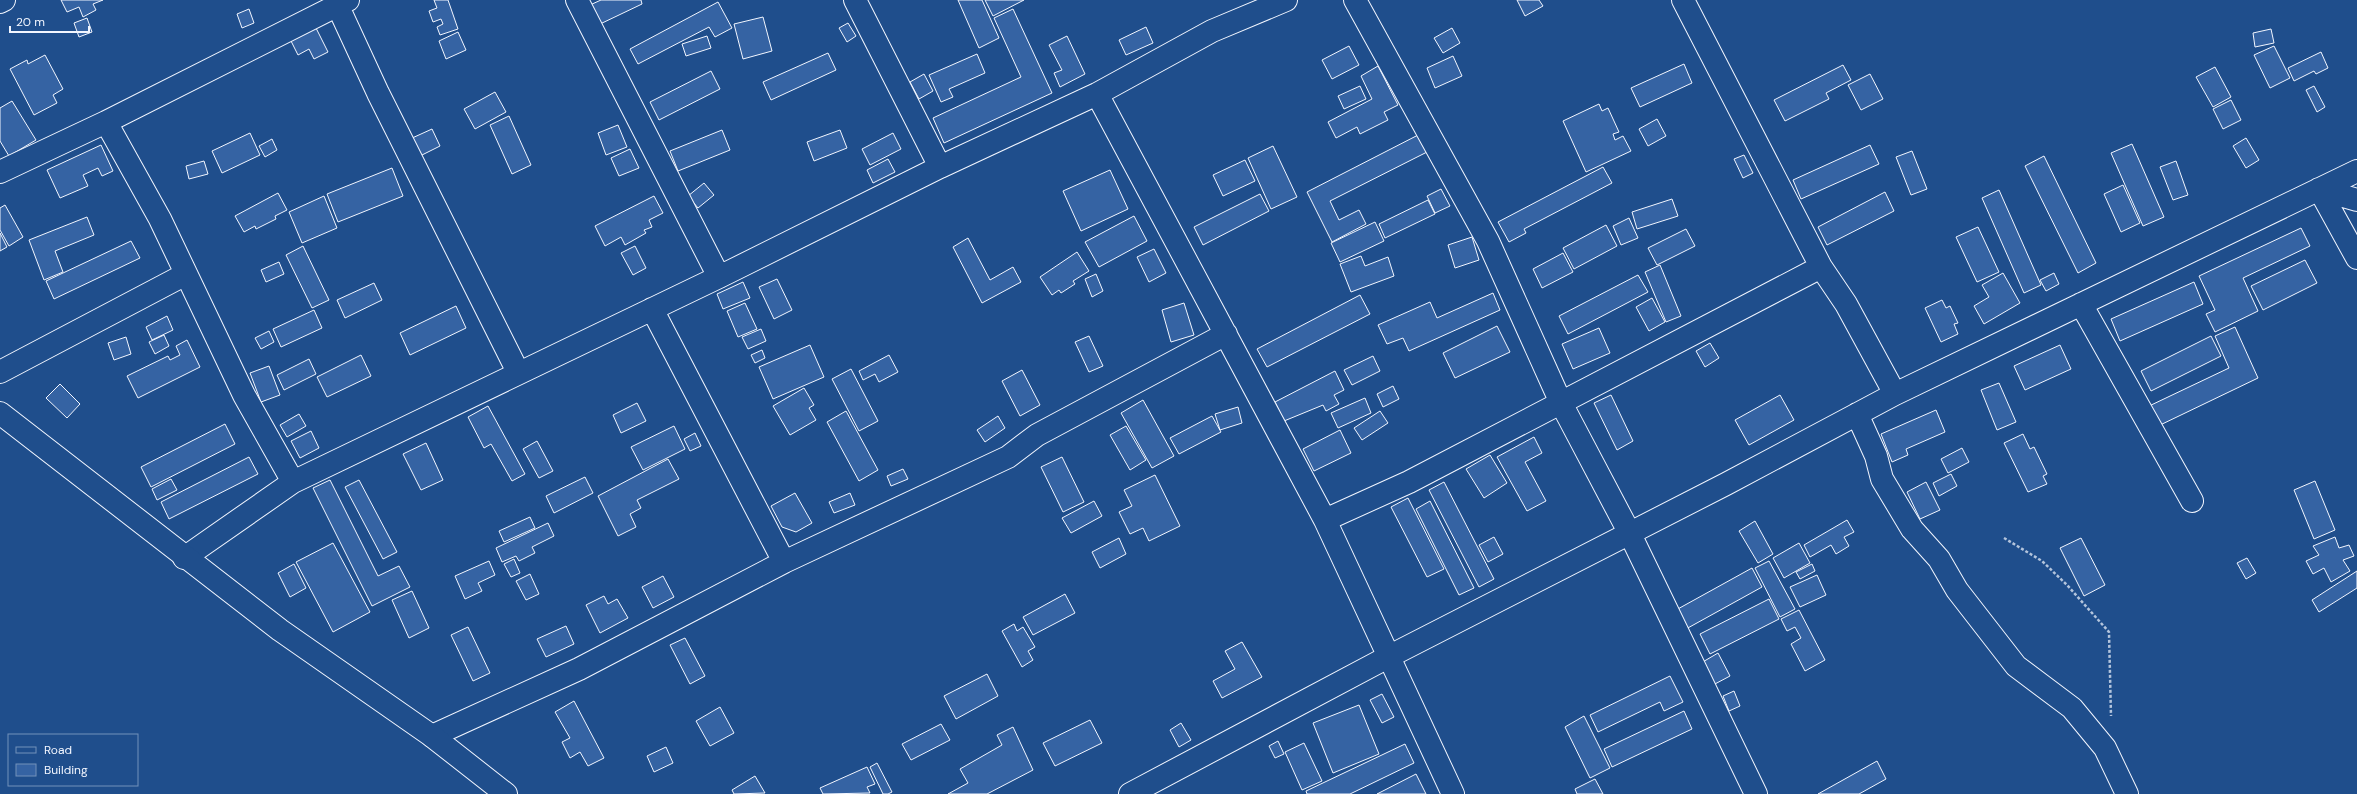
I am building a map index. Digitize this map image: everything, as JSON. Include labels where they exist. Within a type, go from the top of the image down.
[{"type":"street","points":[[0,2],[4,0]]},
{"type":"street","points":[[577,0],[719,277]]},
{"type":"street","points":[[855,0],[940,167]]},
{"type":"street","points":[[184,558],[293,482],[518,372],[719,277],[940,167],[1097,94],[1212,31],[1286,0]]},
{"type":"street","points":[[1355,0],[1488,241],[1561,403],[1629,532],[1756,794]]},
{"type":"street","points":[[1683,0],[1821,267],[1846,304],[1895,394]]},
{"type":"street","points":[[0,172],[106,122],[339,2],[518,372]]},
{"type":"street","points":[[1097,94],[1325,520],[1453,794]]},
{"type":"street","points":[[106,122],[160,219],[244,396],[293,482]]},
{"type":"street","points":[[1130,794],[1388,657],[1895,394],[2357,171]]},
{"type":"street","points":[[2319,189],[2357,200]]},
{"type":"street","points":[[2319,189],[2357,258]]},
{"type":"street","points":[[1325,520],[1409,482],[1821,267]]},
{"type":"street","points":[[0,372],[186,274]]},
{"type":"street","points":[[2081,304],[2192,500]]},
{"type":"street","points":[[652,309],[784,562]]},
{"type":"street","points":[[432,736],[579,669],[784,562],[1008,457],[1037,435],[1226,334]]},
{"type":"street","points":[[0,413],[184,558],[280,630],[432,736],[506,794]]},
{"type":"street","points":[[1857,414],[1876,456],[1882,479],[1912,530],[1939,559],[1957,590],[2016,666],[2072,708],[2105,748],[2127,794]]},
{"type":"path","points":[[2004,538],[2042,561],[2067,585],[2109,632],[2112,718]]},
{"type":"building","points":[[61,0],[103,0],[93,4],[96,10],[83,17],[79,7],[67,12]]},
{"type":"building","points":[[434,0],[448,0],[458,29],[440,35],[437,27],[443,24],[441,19],[433,22],[429,11],[437,8]]},
{"type":"building","points":[[601,0],[641,0],[642,4],[598,25],[590,5]]},
{"type":"building","points":[[958,0],[982,0],[999,38],[979,48]]},
{"type":"building","points":[[985,0],[1024,0],[993,16]]},
{"type":"building","points":[[1517,0],[1539,0],[1543,6],[1525,16]]},
{"type":"building","points":[[718,2],[732,28],[715,37],[709,27],[638,64],[630,49]]},
{"type":"building","points":[[249,9],[254,23],[242,28],[237,14]]},
{"type":"building","points":[[1013,9],[1052,93],[944,143],[933,118],[1021,77],[994,18]]},
{"type":"building","points":[[763,17],[772,51],[743,59],[734,24]]},
{"type":"building","points":[[87,18],[92,32],[79,37],[74,23]]},
{"type":"building","points":[[848,23],[856,36],[847,42],[839,28]]},
{"type":"building","points":[[1146,27],[1153,43],[1126,55],[1119,40]]},
{"type":"building","points":[[316,28],[328,52],[314,59],[309,49],[298,55],[291,41]]},
{"type":"building","points":[[1452,28],[1460,43],[1443,53],[1434,38]]},
{"type":"building","points":[[2271,29],[2274,43],[2255,47],[2253,33]]},
{"type":"building","points":[[458,32],[466,50],[446,59],[439,41]]},
{"type":"building","points":[[707,36],[711,48],[686,56],[682,44]]},
{"type":"building","points":[[1067,36],[1085,74],[1060,87],[1054,73],[1062,70],[1049,45]]},
{"type":"building","points":[[1349,46],[1359,65],[1332,79],[1322,60]]},
{"type":"building","points":[[2274,46],[2290,78],[2270,88],[2254,55]]},
{"type":"building","points":[[2321,52],[2328,68],[2316,74],[2314,71],[2294,81],[2288,68]]},
{"type":"building","points":[[828,53],[836,70],[771,100],[763,82]]},
{"type":"building","points":[[977,54],[985,73],[949,89],[953,97],[941,102],[929,75]]},
{"type":"building","points":[[45,55],[63,89],[53,95],[57,103],[34,115],[10,69],[27,60],[28,64]]},
{"type":"building","points":[[1453,56],[1462,76],[1435,88],[1427,68]]},
{"type":"building","points":[[1684,64],[1692,83],[1640,107],[1631,88]]},
{"type":"building","points":[[1843,65],[1851,80],[1826,93],[1829,99],[1785,121],[1774,100]]},
{"type":"building","points":[[1378,66],[1398,105],[1384,112],[1388,120],[1360,134],[1357,127],[1336,138],[1328,122],[1372,99],[1361,76]]},
{"type":"building","points":[[2215,67],[2231,97],[2213,107],[2196,77]]},
{"type":"building","points":[[711,71],[720,89],[659,120],[650,102]]},
{"type":"building","points":[[924,74],[933,91],[919,99],[910,82]]},
{"type":"building","points":[[1870,74],[1883,99],[1861,110],[1848,85]]},
{"type":"building","points":[[1360,86],[1366,99],[1344,109],[1338,96]]},
{"type":"building","points":[[2314,86],[2325,107],[2317,112],[2306,90]]},
{"type":"building","points":[[495,92],[506,112],[475,129],[464,109]]},
{"type":"building","points":[[2231,100],[2241,120],[2223,129],[2213,109]]},
{"type":"building","points":[[12,101],[36,140],[9,156],[0,141],[0,108]]},
{"type":"building","points":[[1599,104],[1602,111],[1608,108],[1619,132],[1613,134],[1615,140],[1623,136],[1631,151],[1586,172],[1563,121]]},
{"type":"building","points":[[509,116],[531,165],[512,174],[490,125]]},
{"type":"building","points":[[1657,119],[1666,136],[1648,146],[1639,129]]},
{"type":"building","points":[[618,125],[627,147],[606,155],[598,133]]},
{"type":"building","points":[[432,129],[440,146],[418,157],[410,139]]},
{"type":"building","points":[[722,130],[730,150],[678,171],[670,151]]},
{"type":"building","points":[[840,130],[847,148],[814,161],[807,142]]},
{"type":"building","points":[[250,133],[260,155],[222,173],[212,151]]},
{"type":"building","points":[[893,133],[901,149],[870,165],[862,149]]},
{"type":"building","points":[[1422,133],[1431,150],[1330,201],[1339,220],[1359,210],[1366,224],[1332,242],[1307,192]]},
{"type":"building","points":[[2246,138],[2259,160],[2246,168],[2233,146]]},
{"type":"building","points":[[272,139],[277,150],[265,157],[259,146]]},
{"type":"building","points":[[2132,144],[2164,217],[2143,226],[2111,153]]},
{"type":"building","points":[[101,145],[113,171],[102,176],[98,168],[83,175],[88,186],[60,198],[47,170]]},
{"type":"building","points":[[1870,145],[1879,164],[1801,199],[1793,180]]},
{"type":"building","points":[[1273,146],[1297,197],[1271,209],[1248,158]]},
{"type":"building","points":[[630,149],[639,168],[619,176],[611,158]]},
{"type":"building","points":[[1912,151],[1927,189],[1911,195],[1896,157]]},
{"type":"building","points":[[1744,155],[1753,173],[1743,178],[1734,159]]},
{"type":"building","points":[[2044,156],[2096,263],[2078,273],[2025,166]]},
{"type":"building","points":[[888,159],[895,172],[873,183],[867,170]]},
{"type":"building","points":[[1245,160],[1255,181],[1223,196],[1213,175]]},
{"type":"building","points":[[204,161],[208,174],[189,179],[186,166]]},
{"type":"building","points":[[2176,161],[2188,195],[2173,200],[2160,167]]},
{"type":"building","points":[[1603,167],[1612,183],[1524,229],[1526,233],[1509,242],[1498,222]]},
{"type":"building","points":[[392,168],[403,196],[338,222],[327,194]]},
{"type":"building","points":[[1110,170],[1128,209],[1081,231],[1063,191]]},
{"type":"building","points":[[704,183],[714,195],[698,208],[688,196]]},
{"type":"building","points":[[2123,185],[2140,223],[2121,232],[2104,194]]},
{"type":"building","points":[[1441,189],[1450,206],[1435,213],[1427,196]]},
{"type":"building","points":[[1999,190],[2041,285],[2024,293],[1982,198]]},
{"type":"building","points":[[1885,192],[1894,211],[1827,245],[1818,227]]},
{"type":"building","points":[[278,193],[287,210],[275,216],[276,219],[256,229],[255,226],[244,232],[235,216]]},
{"type":"building","points":[[1260,194],[1269,211],[1203,245],[1194,227]]},
{"type":"building","points":[[324,196],[337,228],[302,243],[289,212]]},
{"type":"building","points":[[654,196],[663,213],[649,220],[652,227],[644,230],[646,233],[625,245],[621,237],[605,246],[595,226]]},
{"type":"building","points":[[1672,199],[1678,216],[1637,229],[1632,212]]},
{"type":"building","points":[[1428,200],[1435,214],[1385,238],[1379,224]]},
{"type":"building","points":[[5,205],[23,237],[9,246],[0,230],[0,208]]},
{"type":"building","points":[[1134,216],[1147,241],[1099,267],[1085,242]]},
{"type":"building","points":[[87,217],[94,235],[55,251],[63,272],[44,280],[29,240]]},
{"type":"building","points":[[1629,218],[1638,238],[1621,245],[1613,226]]},
{"type":"building","points":[[1375,222],[1384,241],[1340,262],[1331,243]]},
{"type":"building","points":[[1606,225],[1617,246],[1574,269],[1563,248]]},
{"type":"building","points":[[1978,227],[1999,272],[1977,282],[1956,237]]},
{"type":"building","points":[[2301,228],[2310,246],[2243,278],[2258,311],[2215,332],[2206,314],[2215,310],[2199,276]]},
{"type":"building","points":[[1686,229],[1695,246],[1657,265],[1648,248]]},
{"type":"building","points":[[0,233],[7,247],[0,251]]},
{"type":"building","points":[[1472,237],[1479,260],[1455,268],[1448,245]]},
{"type":"building","points":[[968,238],[990,280],[1013,267],[1021,282],[982,303],[953,247]]},
{"type":"building","points":[[131,241],[140,258],[54,299],[46,281]]},
{"type":"building","points":[[303,246],[329,300],[312,308],[286,255]]},
{"type":"building","points":[[635,246],[646,268],[633,275],[621,253]]},
{"type":"building","points":[[1154,249],[1166,273],[1149,282],[1137,257]]},
{"type":"building","points":[[1077,252],[1089,271],[1073,281],[1075,284],[1061,293],[1059,290],[1052,295],[1040,277]]},
{"type":"building","points":[[1563,253],[1573,272],[1542,288],[1533,269]]},
{"type":"building","points":[[1361,256],[1365,266],[1388,257],[1394,276],[1351,292],[1340,264]]},
{"type":"building","points":[[2305,260],[2317,283],[2263,310],[2251,286]]},
{"type":"building","points":[[279,262],[284,274],[266,282],[261,270]]},
{"type":"building","points":[[1660,265],[1681,316],[1666,322],[1645,272]]},
{"type":"building","points":[[2003,273],[2020,303],[1984,324],[1974,306],[1989,297],[1982,285]]},
{"type":"building","points":[[2054,273],[2059,284],[2046,291],[2040,280]]},
{"type":"building","points":[[1096,274],[1103,291],[1092,297],[1085,279]]},
{"type":"building","points":[[1638,275],[1648,292],[1568,334],[1559,316]]},
{"type":"building","points":[[777,279],[792,310],[774,319],[759,287]]},
{"type":"building","points":[[743,282],[750,298],[723,309],[717,294]]},
{"type":"building","points":[[2194,282],[2203,304],[2120,341],[2111,319]]},
{"type":"building","points":[[374,283],[382,300],[345,318],[337,300]]},
{"type":"building","points":[[1493,293],[1500,310],[1409,351],[1403,338],[1387,344],[1378,325],[1430,302],[1437,318]]},
{"type":"building","points":[[1360,295],[1370,314],[1267,367],[1257,349]]},
{"type":"building","points":[[1652,298],[1665,322],[1649,331],[1636,307]]},
{"type":"building","points":[[1942,300],[1946,308],[1950,306],[1958,323],[1954,324],[1958,334],[1941,342],[1925,308]]},
{"type":"building","points":[[745,303],[757,329],[738,337],[727,311]]},
{"type":"building","points":[[1184,303],[1194,335],[1171,342],[1162,310]]},
{"type":"building","points":[[456,306],[466,328],[410,355],[400,333]]},
{"type":"building","points":[[314,310],[322,328],[281,347],[273,329]]},
{"type":"building","points":[[167,316],[173,330],[152,340],[146,327]]},
{"type":"building","points":[[1497,326],[1510,352],[1455,378],[1443,353]]},
{"type":"building","points":[[2235,327],[2258,378],[2156,427],[2147,407],[2229,368],[2215,336]]},
{"type":"building","points":[[1599,328],[1610,353],[1573,369],[1562,344]]},
{"type":"building","points":[[761,329],[766,341],[748,349],[742,337]]},
{"type":"building","points":[[269,331],[274,342],[261,349],[255,338]]},
{"type":"building","points":[[164,335],[169,346],[155,354],[149,342]]},
{"type":"building","points":[[1089,336],[1103,366],[1089,372],[1075,342]]},
{"type":"building","points":[[2211,336],[2221,356],[2151,391],[2141,371]]},
{"type":"building","points":[[126,337],[131,354],[114,360],[108,343]]},
{"type":"building","points":[[187,340],[200,367],[138,398],[127,376],[168,356],[170,360],[180,355],[176,346]]},
{"type":"building","points":[[1710,343],[1719,358],[1705,367],[1696,351]]},
{"type":"building","points":[[810,345],[824,377],[773,399],[759,367]]},
{"type":"building","points":[[2060,345],[2071,369],[2025,390],[2014,366]]},
{"type":"building","points":[[762,350],[765,358],[755,363],[751,355]]},
{"type":"building","points":[[361,355],[371,376],[327,397],[317,377]]},
{"type":"building","points":[[889,355],[898,372],[879,382],[875,374],[863,380],[859,371]]},
{"type":"building","points":[[1373,356],[1380,371],[1352,385],[1344,370]]},
{"type":"building","points":[[309,359],[316,374],[284,390],[277,375]]},
{"type":"building","points":[[269,366],[280,395],[261,402],[250,373]]},
{"type":"building","points":[[851,369],[878,421],[859,431],[832,379]]},
{"type":"building","points":[[1022,370],[1040,405],[1020,416],[1002,381]]},
{"type":"building","points":[[1335,371],[1344,390],[1334,395],[1339,404],[1326,411],[1323,405],[1284,421],[1275,402]]},
{"type":"building","points":[[1999,383],[2016,422],[1997,430],[1981,390]]},
{"type":"building","points":[[60,384],[80,404],[67,418],[46,398]]},
{"type":"building","points":[[1393,386],[1399,399],[1383,407],[1377,394]]},
{"type":"building","points":[[804,388],[814,405],[809,408],[816,420],[790,435],[773,406]]},
{"type":"building","points":[[1611,395],[1633,441],[1617,450],[1594,403]]},
{"type":"building","points":[[1780,395],[1794,420],[1749,445],[1735,420]]},
{"type":"building","points":[[1365,398],[1371,413],[1338,428],[1331,413]]},
{"type":"building","points":[[1143,400],[1174,456],[1152,468],[1121,413]]},
{"type":"building","points":[[637,403],[646,421],[621,433],[613,415]]},
{"type":"building","points":[[488,406],[525,474],[512,481],[491,444],[484,448],[468,417]]},
{"type":"building","points":[[1238,407],[1242,423],[1220,430],[1215,414]]},
{"type":"building","points":[[1936,410],[1945,432],[1906,449],[1908,455],[1892,462],[1881,434]]},
{"type":"building","points":[[846,411],[878,470],[859,481],[827,422]]},
{"type":"building","points":[[1380,411],[1388,423],[1362,440],[1354,428]]},
{"type":"building","points":[[299,414],[306,426],[287,437],[280,425]]},
{"type":"building","points":[[998,416],[1005,428],[985,442],[977,430]]},
{"type":"building","points":[[1212,416],[1221,432],[1179,454],[1170,438]]},
{"type":"building","points":[[225,424],[235,444],[151,487],[141,467]]},
{"type":"building","points":[[674,426],[685,449],[643,470],[631,447]]},
{"type":"building","points":[[1126,426],[1146,460],[1130,470],[1110,435]]},
{"type":"building","points":[[1340,430],[1351,453],[1314,471],[1303,449]]},
{"type":"building","points":[[311,431],[319,448],[300,458],[291,441]]},
{"type":"building","points":[[695,433],[701,446],[690,451],[684,439]]},
{"type":"building","points":[[2023,434],[2030,449],[2034,447],[2047,474],[2043,476],[2047,484],[2028,492],[2004,443]]},
{"type":"building","points":[[1534,437],[1542,453],[1525,462],[1546,501],[1527,511],[1497,457]]},
{"type":"building","points":[[537,441],[553,471],[539,478],[523,449]]},
{"type":"building","points":[[426,443],[443,480],[421,490],[403,454]]},
{"type":"building","points":[[1962,448],[1969,462],[1948,473],[1941,459]]},
{"type":"building","points":[[1490,455],[1507,483],[1484,498],[1466,469]]},
{"type":"building","points":[[249,457],[258,474],[169,519],[161,502]]},
{"type":"building","points":[[1062,457],[1084,502],[1063,512],[1041,467]]},
{"type":"building","points":[[668,459],[679,479],[637,500],[641,508],[630,514],[636,527],[618,536],[598,496]]},
{"type":"building","points":[[903,469],[908,479],[891,486],[887,476]]},
{"type":"building","points":[[1951,474],[1957,486],[1939,496],[1933,483]]},
{"type":"building","points":[[1155,475],[1180,526],[1149,541],[1143,528],[1130,534],[1119,512],[1132,506],[1124,490]]},
{"type":"building","points":[[585,477],[593,493],[554,513],[546,496]]},
{"type":"building","points":[[171,479],[177,490],[157,500],[152,489]]},
{"type":"building","points":[[330,480],[378,576],[399,566],[410,587],[372,606],[313,488]]},
{"type":"building","points":[[359,480],[397,552],[383,559],[345,487]]},
{"type":"building","points":[[2315,481],[2335,530],[2314,539],[2294,490]]},
{"type":"building","points":[[1444,482],[1494,579],[1479,587],[1429,490]]},
{"type":"building","points":[[1926,482],[1940,510],[1920,519],[1907,492]]},
{"type":"building","points":[[795,493],[812,523],[796,532],[782,527],[771,506]]},
{"type":"building","points":[[850,493],[855,505],[834,513],[829,502]]},
{"type":"building","points":[[1408,498],[1444,569],[1427,577],[1391,507]]},
{"type":"building","points":[[1094,501],[1102,516],[1071,533],[1062,518]]},
{"type":"building","points":[[1430,501],[1474,588],[1459,595],[1416,509]]},
{"type":"building","points":[[530,517],[535,528],[504,542],[499,531]]},
{"type":"building","points":[[1847,520],[1854,532],[1844,537],[1849,546],[1836,554],[1831,545],[1810,557],[1804,545]]},
{"type":"building","points":[[1755,521],[1773,554],[1758,563],[1739,531]]},
{"type":"building","points":[[548,523],[554,536],[532,547],[535,553],[519,561],[516,556],[502,562],[496,548]]},
{"type":"building","points":[[1494,537],[1503,554],[1488,562],[1479,545]]},
{"type":"building","points":[[2335,537],[2339,548],[2349,545],[2354,556],[2343,560],[2350,571],[2331,582],[2324,568],[2313,574],[2306,561],[2319,555],[2313,546]]},
{"type":"building","points":[[1119,538],[1126,554],[1100,568],[1092,552]]},
{"type":"building","points":[[2081,538],[2105,585],[2084,596],[2060,548]]},
{"type":"building","points":[[333,543],[370,612],[333,632],[296,562]]},
{"type":"building","points":[[1799,543],[1810,563],[1784,578],[1773,558]]},
{"type":"building","points":[[2247,558],[2256,573],[2246,579],[2237,563]]},
{"type":"building","points":[[514,559],[520,573],[511,577],[504,564]]},
{"type":"building","points":[[489,561],[495,575],[478,583],[482,591],[465,599],[455,576]]},
{"type":"building","points":[[1769,561],[1795,609],[1780,617],[1755,568]]},
{"type":"building","points":[[294,564],[306,588],[290,597],[278,573]]},
{"type":"building","points":[[1812,564],[1815,571],[1800,579],[1796,572]]},
{"type":"building","points":[[1752,568],[1762,587],[1686,629],[1676,610]]},
{"type":"building","points":[[2357,571],[2357,588],[2319,612],[2312,600]]},
{"type":"building","points":[[530,574],[539,594],[526,600],[516,581]]},
{"type":"building","points":[[1817,575],[1826,595],[1800,607],[1790,587]]},
{"type":"building","points":[[663,576],[674,597],[653,608],[642,587]]},
{"type":"building","points":[[412,591],[429,628],[409,638],[392,600]]},
{"type":"building","points":[[1065,594],[1075,613],[1033,635],[1023,617]]},
{"type":"building","points":[[604,596],[608,604],[617,599],[628,618],[600,633],[586,605]]},
{"type":"building","points":[[1769,599],[1779,619],[1710,654],[1700,634]]},
{"type":"building","points":[[1799,610],[1825,660],[1805,671],[1791,644],[1801,638],[1795,627],[1787,631],[1781,619]]},
{"type":"building","points":[[1014,624],[1017,631],[1023,627],[1035,647],[1028,651],[1033,660],[1022,667],[1002,631]]},
{"type":"building","points":[[566,626],[574,644],[546,657],[537,639]]},
{"type":"building","points":[[468,627],[490,673],[473,681],[451,635]]},
{"type":"building","points":[[685,638],[705,676],[690,684],[670,645]]},
{"type":"building","points":[[1242,642],[1262,677],[1222,698],[1213,681],[1235,669],[1225,651]]},
{"type":"building","points":[[1718,653],[1730,676],[1713,685],[1701,663]]},
{"type":"building","points":[[987,674],[998,696],[956,719],[944,696]]},
{"type":"building","points":[[1670,676],[1683,702],[1664,711],[1660,702],[1598,732],[1590,715]]},
{"type":"building","points":[[1734,691],[1740,706],[1729,711],[1723,696]]},
{"type":"building","points":[[1382,694],[1394,717],[1382,723],[1370,700]]},
{"type":"building","points":[[574,701],[604,758],[588,766],[580,752],[570,758],[562,742],[570,738],[555,712]]},
{"type":"building","points":[[1359,705],[1379,754],[1333,773],[1313,723]]},
{"type":"building","points":[[720,707],[734,733],[710,746],[696,721]]},
{"type":"building","points":[[1684,711],[1692,729],[1612,767],[1604,749]]},
{"type":"building","points":[[1584,716],[1610,768],[1590,778],[1565,727]]},
{"type":"building","points":[[1090,720],[1102,743],[1055,766],[1043,743]]},
{"type":"building","points":[[1181,723],[1191,740],[1179,747],[1170,730]]},
{"type":"building","points":[[941,724],[950,740],[911,760],[902,744]]},
{"type":"building","points":[[1013,727],[1033,770],[987,794],[948,794],[968,783],[960,769],[1002,745],[997,735]]},
{"type":"building","points":[[1278,741],[1284,754],[1275,758],[1269,746]]},
{"type":"building","points":[[1304,743],[1322,781],[1302,790],[1285,752]]},
{"type":"building","points":[[1405,744],[1414,763],[1350,794],[1307,794],[1306,791]]},
{"type":"building","points":[[666,747],[673,763],[654,772],[647,756]]},
{"type":"building","points":[[1877,761],[1886,779],[1859,794],[1818,794]]},
{"type":"building","points":[[877,763],[892,792],[888,794],[883,794],[870,767]]},
{"type":"building","points":[[867,767],[875,784],[867,787],[870,793],[823,794],[820,788]]},
{"type":"building","points":[[1416,774],[1426,794],[1377,794]]},
{"type":"building","points":[[755,776],[765,793],[734,794],[732,790]]},
{"type":"building","points":[[1595,779],[1603,794],[1577,794],[1575,789]]}]
